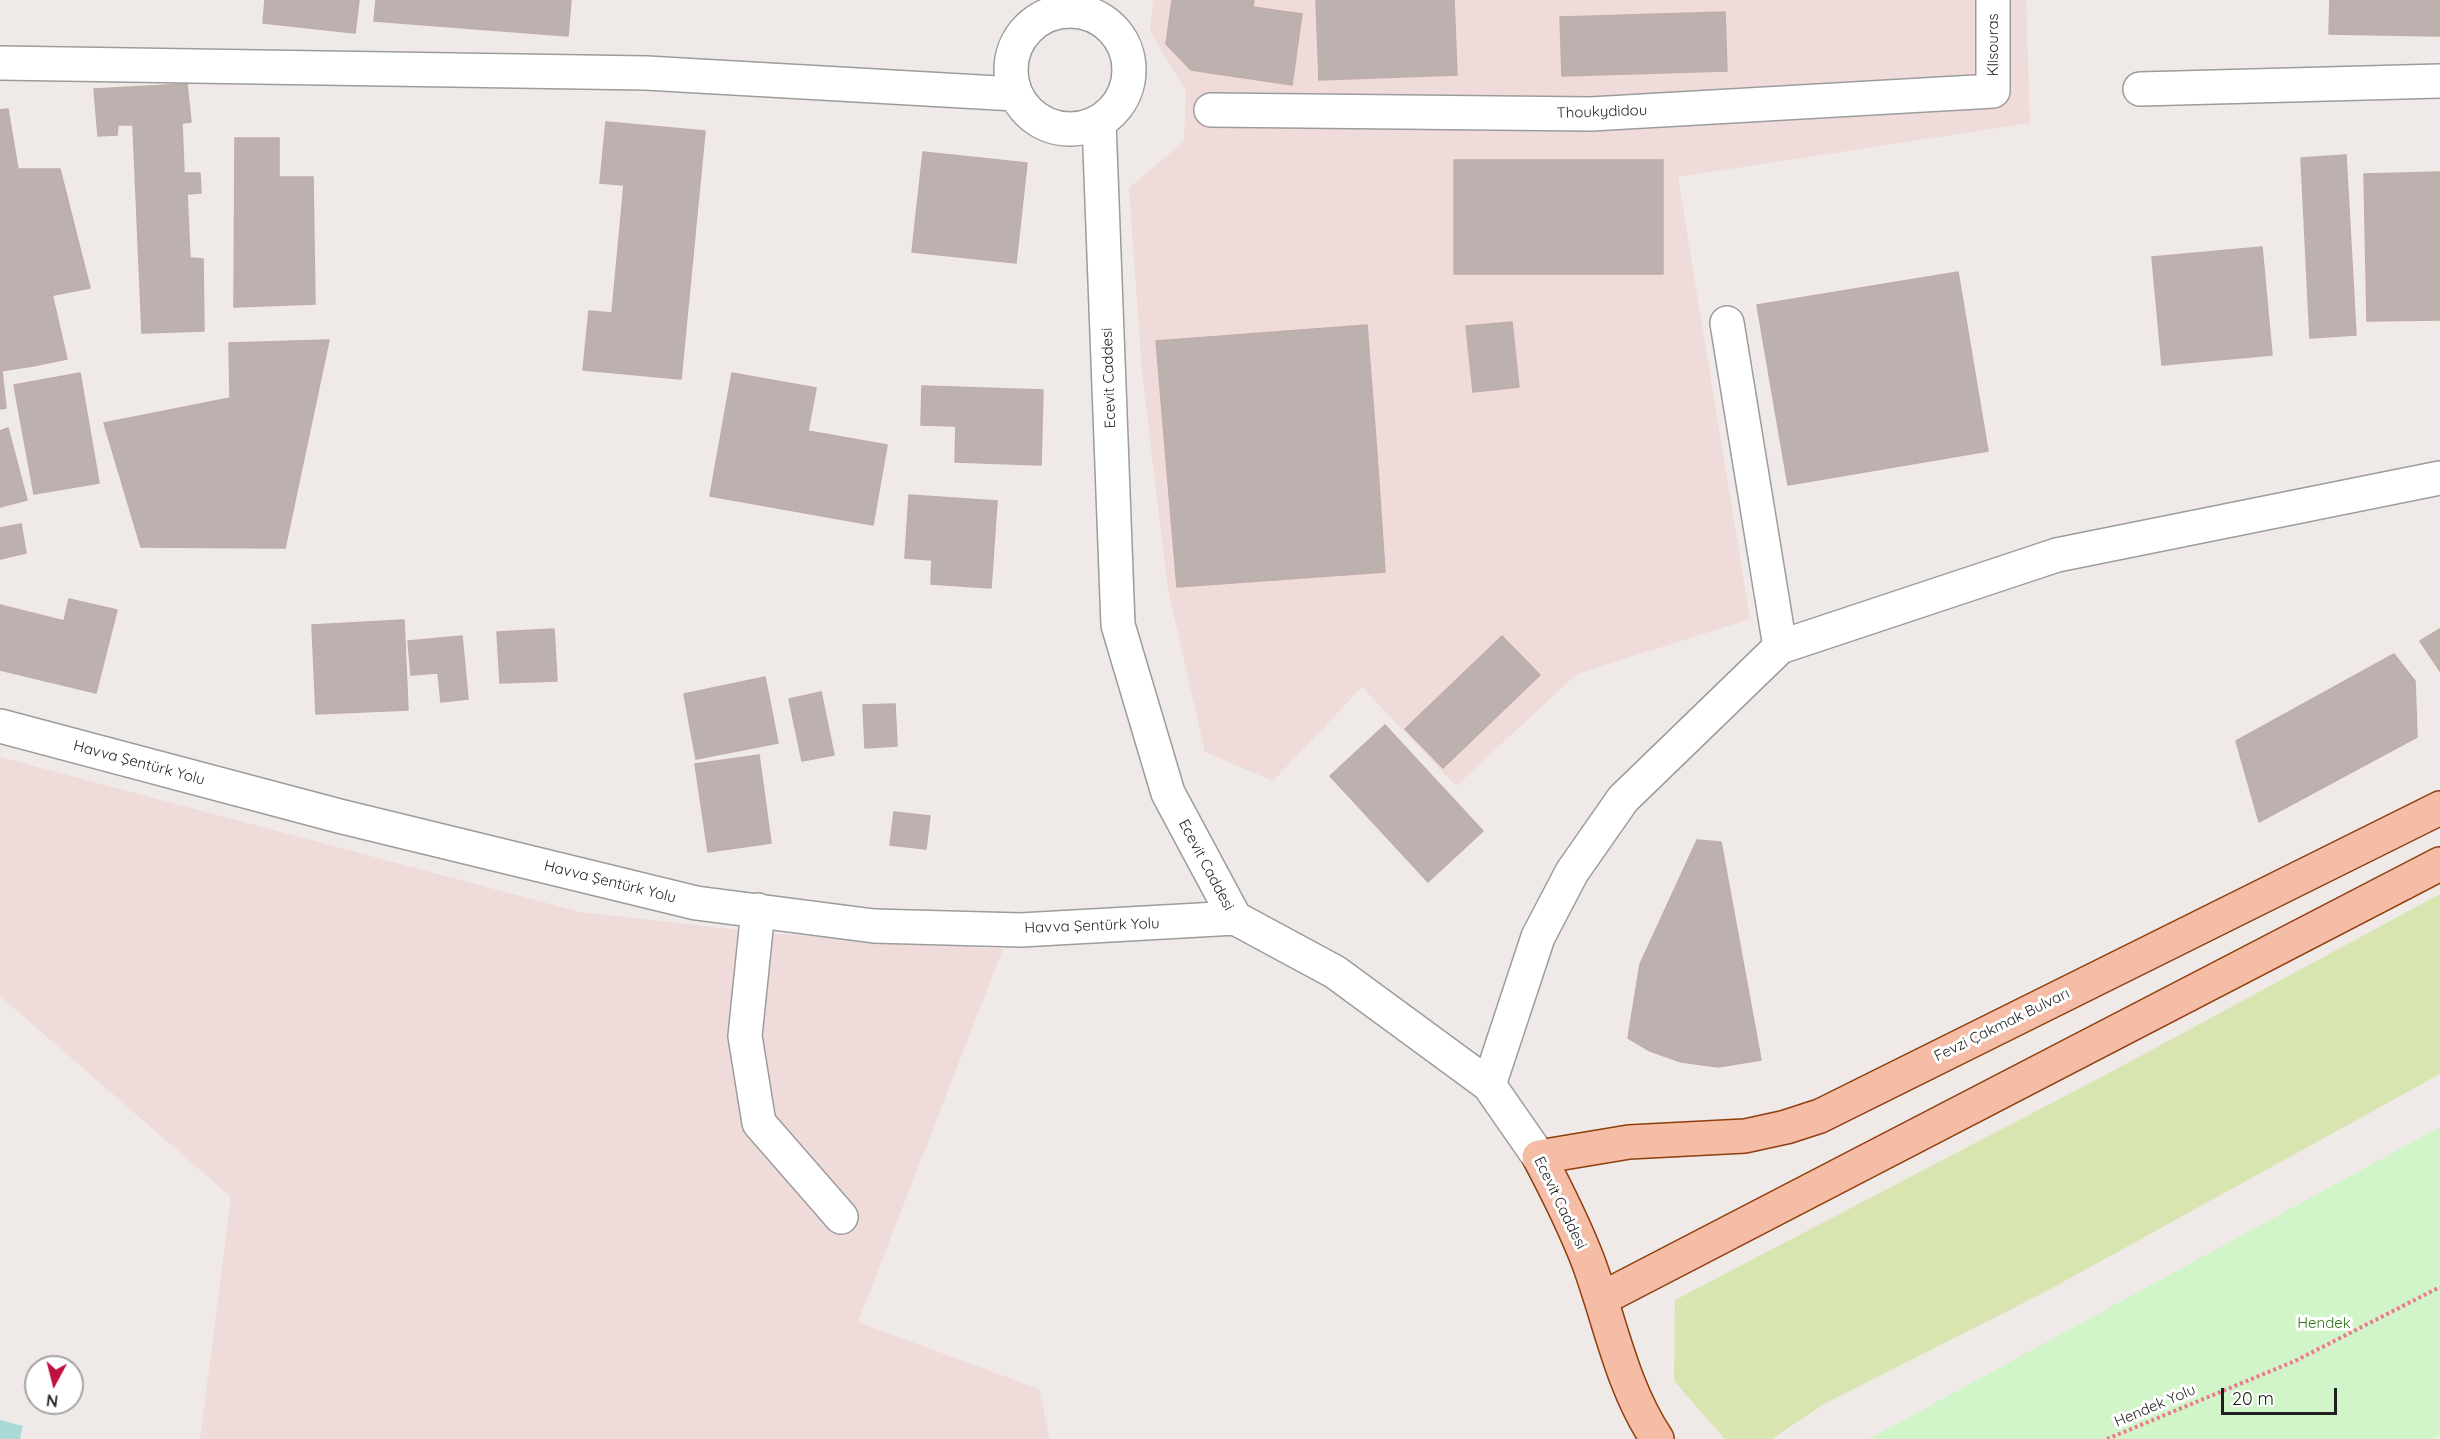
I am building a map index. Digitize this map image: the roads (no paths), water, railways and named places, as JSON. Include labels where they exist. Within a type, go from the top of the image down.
[{"type":"main road","name":"Fevzi Çakmak Bulvarı","points":[[1539,1157],[1629,1143],[1745,1136],[1786,1127],[1820,1116],[2440,808]]},
{"type":"main road","points":[[1601,1299],[2440,864]]},
{"type":"main road","name":"Ecevit Caddesi","points":[[1539,1157],[1567,1210],[1601,1299],[1622,1366],[1646,1422],[1657,1439]]},
{"type":"street","name":"Klisouras","points":[[1993,0],[1993,91]]},
{"type":"street","points":[[1029,10],[1054,13],[1074,11],[1092,15],[1107,12],[1122,39],[1128,57],[1130,76],[1124,95],[1114,111],[1099,122],[1080,129],[1060,129],[1041,122],[1026,110],[1015,94],[1011,74],[1013,54],[1022,35],[1029,10]]},
{"type":"street","points":[[0,63],[646,73],[1015,94]]},
{"type":"street","points":[[2140,88],[2440,81]]},
{"type":"street","name":"Thoukydidou","points":[[1211,110],[1592,114],[1993,91]]},
{"type":"street","name":"Ecevit Caddesi","points":[[1099,122],[1118,626],[1168,793],[1235,918],[1335,972],[1489,1085],[1539,1157]]},
{"type":"street","points":[[1727,323],[1780,647]]},
{"type":"street","points":[[1489,1085],[1538,937],[1572,872],[1623,799],[1780,647],[2056,555],[2440,478]]},
{"type":"street","name":"Havva Şentürk Yolu","points":[[0,726],[339,816],[696,903],[874,926],[1021,930],[1235,918]]},
{"type":"street","points":[[758,910],[745,1036],[759,1124],[841,1217]]},
{"type":"water","points":[[0,1420],[23,1426],[20,1439],[0,1439]]},
{"type":"park label","name":"Hendek","points":[[2324,1323]]}]
